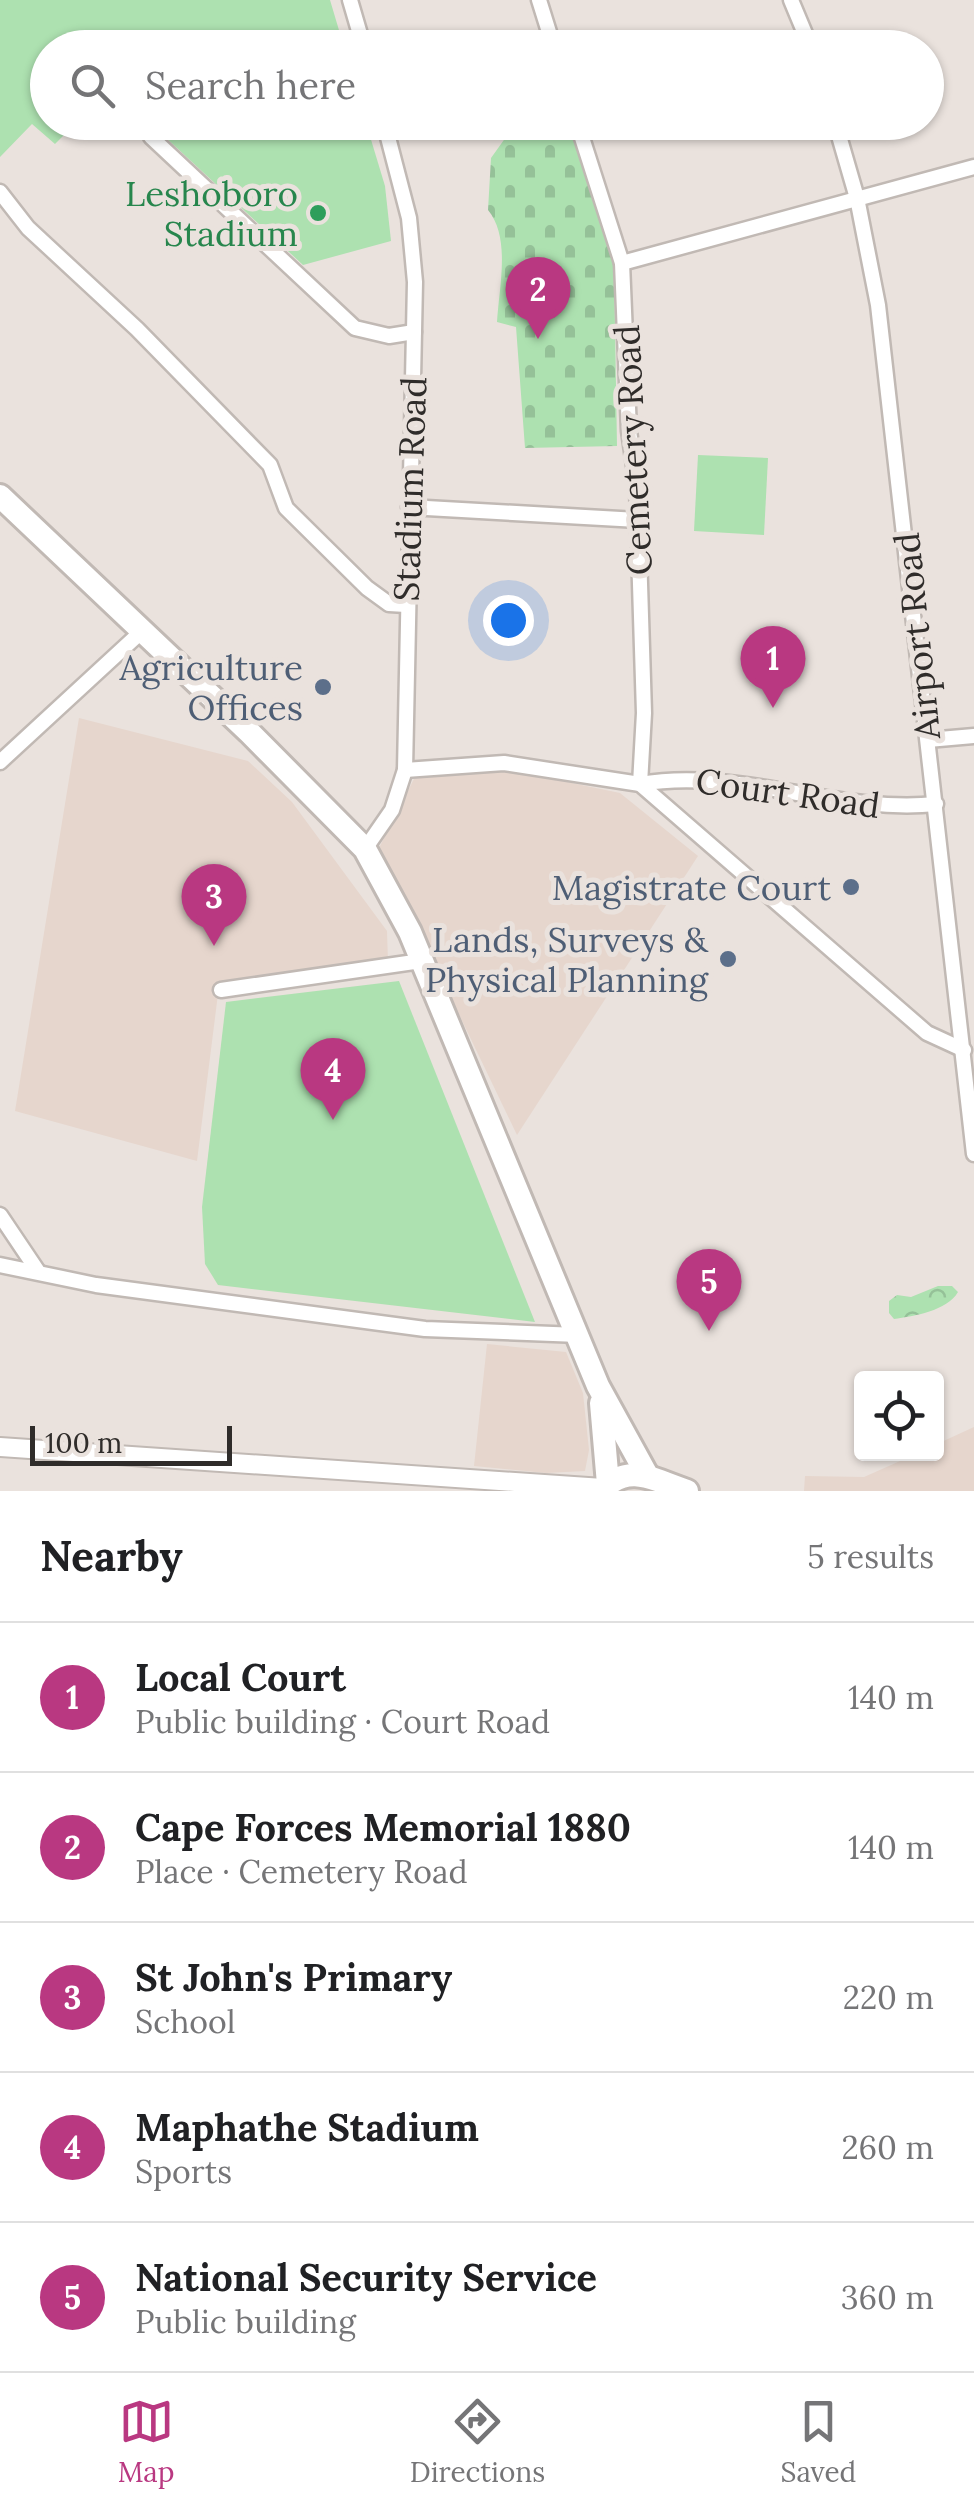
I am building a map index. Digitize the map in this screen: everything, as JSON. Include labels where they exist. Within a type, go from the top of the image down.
[{"type":"main road","points":[[0,496],[285,767],[365,849],[421,961],[598,1386],[659,1483]]},
{"type":"main road","points":[[598,1386],[604,1488]]},
{"type":"main road","points":[[604,1488],[620,1476],[687,1491]]},
{"type":"street","points":[[350,0],[359,30]]},
{"type":"street","points":[[540,0],[549,30]]},
{"type":"street","points":[[791,0],[804,30]]},
{"type":"street","points":[[154,140],[354,328],[388,336],[414,332]]},
{"type":"street","name":"Stadium Road","points":[[365,849],[392,810],[406,770],[406,605],[414,332],[411,231],[388,140]]},
{"type":"street","name":"Cemetery Road","points":[[583,140],[622,263],[638,520],[644,713],[640,784]]},
{"type":"street","name":"Airport Road","points":[[839,140],[857,198],[878,305],[974,1154]]},
{"type":"street","points":[[622,263],[974,167]]},
{"type":"street","points":[[0,192],[28,228],[137,329],[270,464],[286,508],[367,588],[389,604],[406,605]]},
{"type":"street","points":[[409,507],[638,520]]},
{"type":"street","points":[[0,762],[141,632]]},
{"type":"street","points":[[928,740],[974,736]]},
{"type":"street","name":"Court Road","points":[[406,770],[504,763],[640,784],[680,778],[898,808],[936,804]]},
{"type":"street","points":[[640,784],[927,1033],[964,1050]]},
{"type":"street","points":[[221,990],[421,961]]},
{"type":"street","points":[[0,1215],[37,1270]]},
{"type":"street","points":[[0,1265],[96,1285],[425,1329],[580,1335]]},
{"type":"street","points":[[0,1447],[444,1485],[604,1488]]},
{"type":"shaded area","points":[[79,718],[248,761],[292,802],[387,931],[388,962],[219,986],[197,1161],[15,1111]]},
{"type":"shaded area","points":[[509,770],[620,793],[698,856],[517,1135],[379,848],[416,775]]},
{"type":"shaded area","points":[[487,1344],[566,1352],[583,1393],[589,1450],[585,1471],[546,1473],[474,1466]]},
{"type":"shaded area","points":[[974,1427],[974,1491],[804,1491],[805,1476],[864,1477],[900,1461],[944,1461],[944,1441]]},
{"type":"green space","name":"Leshoboro Stadium","points":[[0,0],[330,0],[339,30],[30,30],[30,126],[0,157]]},
{"type":"green space","name":"Leshoboro Stadium","points":[[168,140],[371,140],[385,186],[391,241],[303,265]]},
{"type":"green space","points":[[504,140],[576,140],[614,266],[617,446],[525,448],[516,327],[497,322],[501,249],[495,221],[488,210],[491,158]]},
{"type":"green space","points":[[698,455],[768,458],[764,535],[694,531]]},
{"type":"green space","points":[[399,981],[535,1322],[218,1285],[205,1264],[202,1207],[226,1002]]},
{"type":"green space","points":[[938,1286],[952,1286],[958,1292],[946,1304],[929,1312],[894,1319],[889,1313],[889,1301],[897,1295],[911,1297]]},
{"type":"place","name":"Leshoboro Stadium","points":[[318,213]]},
{"type":"place","name":"Cape Forces Memorial 1880","points":[[538,339]]},
{"type":"place","name":"Agriculture Offices","points":[[323,687]]},
{"type":"place","name":"Local Court","points":[[773,708]]},
{"type":"place","name":"Magistrate Court","points":[[851,887]]},
{"type":"place","name":"St John's Primary","points":[[214,946]]},
{"type":"place","name":"Lands, Surveys & Physical Planning","points":[[728,959]]},
{"type":"place","name":"Maphathe Stadium","points":[[333,1120]]},
{"type":"place","name":"National Security Service","points":[[709,1331]]}]
